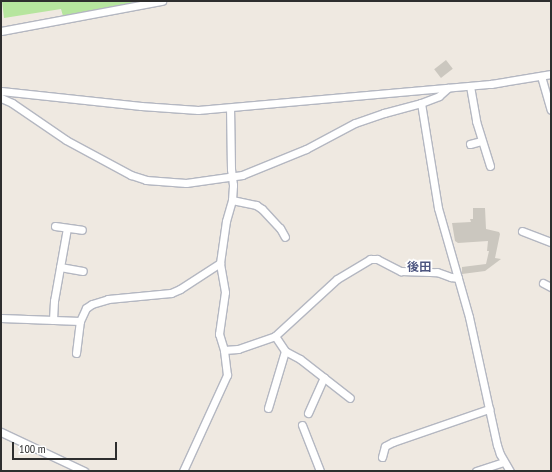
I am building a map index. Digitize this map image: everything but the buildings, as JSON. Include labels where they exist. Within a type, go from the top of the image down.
[{"type":"street","points":[[1,30],[162,1]]},
{"type":"street","points":[[1,90],[180,110],[230,108],[514,82],[551,74]]},
{"type":"street","points":[[541,76],[551,110]]},
{"type":"street","points":[[470,86],[481,141],[490,166]]},
{"type":"street","points":[[1,98],[12,103],[73,144],[131,175],[146,180],[186,183],[232,177],[306,149],[355,123],[384,113],[421,104],[439,96],[448,88]]},
{"type":"street","points":[[421,104],[438,208],[469,317],[497,445],[504,462],[510,471]]},
{"type":"street","points":[[184,471],[227,375],[224,350],[219,334],[225,292],[220,263],[226,221],[232,200],[232,177],[230,169],[230,108]]},
{"type":"street","points":[[470,144],[481,141]]},
{"type":"street","points":[[232,200],[256,205],[262,209],[280,228],[285,237]]},
{"type":"street","points":[[55,226],[82,230]]},
{"type":"street","points":[[53,320],[54,301],[67,228]]},
{"type":"street","points":[[522,231],[551,242]]},
{"type":"street","points":[[224,350],[238,349],[275,336],[337,279],[370,259],[377,260],[401,270],[438,272],[458,278]]},
{"type":"street","points":[[76,353],[80,321],[86,308],[92,304],[108,299],[171,293],[180,289],[220,263]]},
{"type":"street","points":[[60,267],[83,271]]},
{"type":"street","points":[[543,283],[551,287]]},
{"type":"street","points":[[1,318],[80,321]]},
{"type":"street","points":[[275,336],[285,351],[300,359],[350,398]]},
{"type":"street","points":[[268,408],[285,351]]},
{"type":"street","points":[[308,413],[324,377]]},
{"type":"street","points":[[382,457],[382,450],[385,446],[393,442],[490,409]]},
{"type":"street","points":[[302,425],[320,471]]},
{"type":"street","points":[[1,432],[84,471]]},
{"type":"street","points":[[476,471],[504,462]]},
{"type":"green space","points":[[2,1],[141,1],[63,16],[61,9],[4,18]]},
{"type":"district","name":"後田","points":[[419,267]]}]
